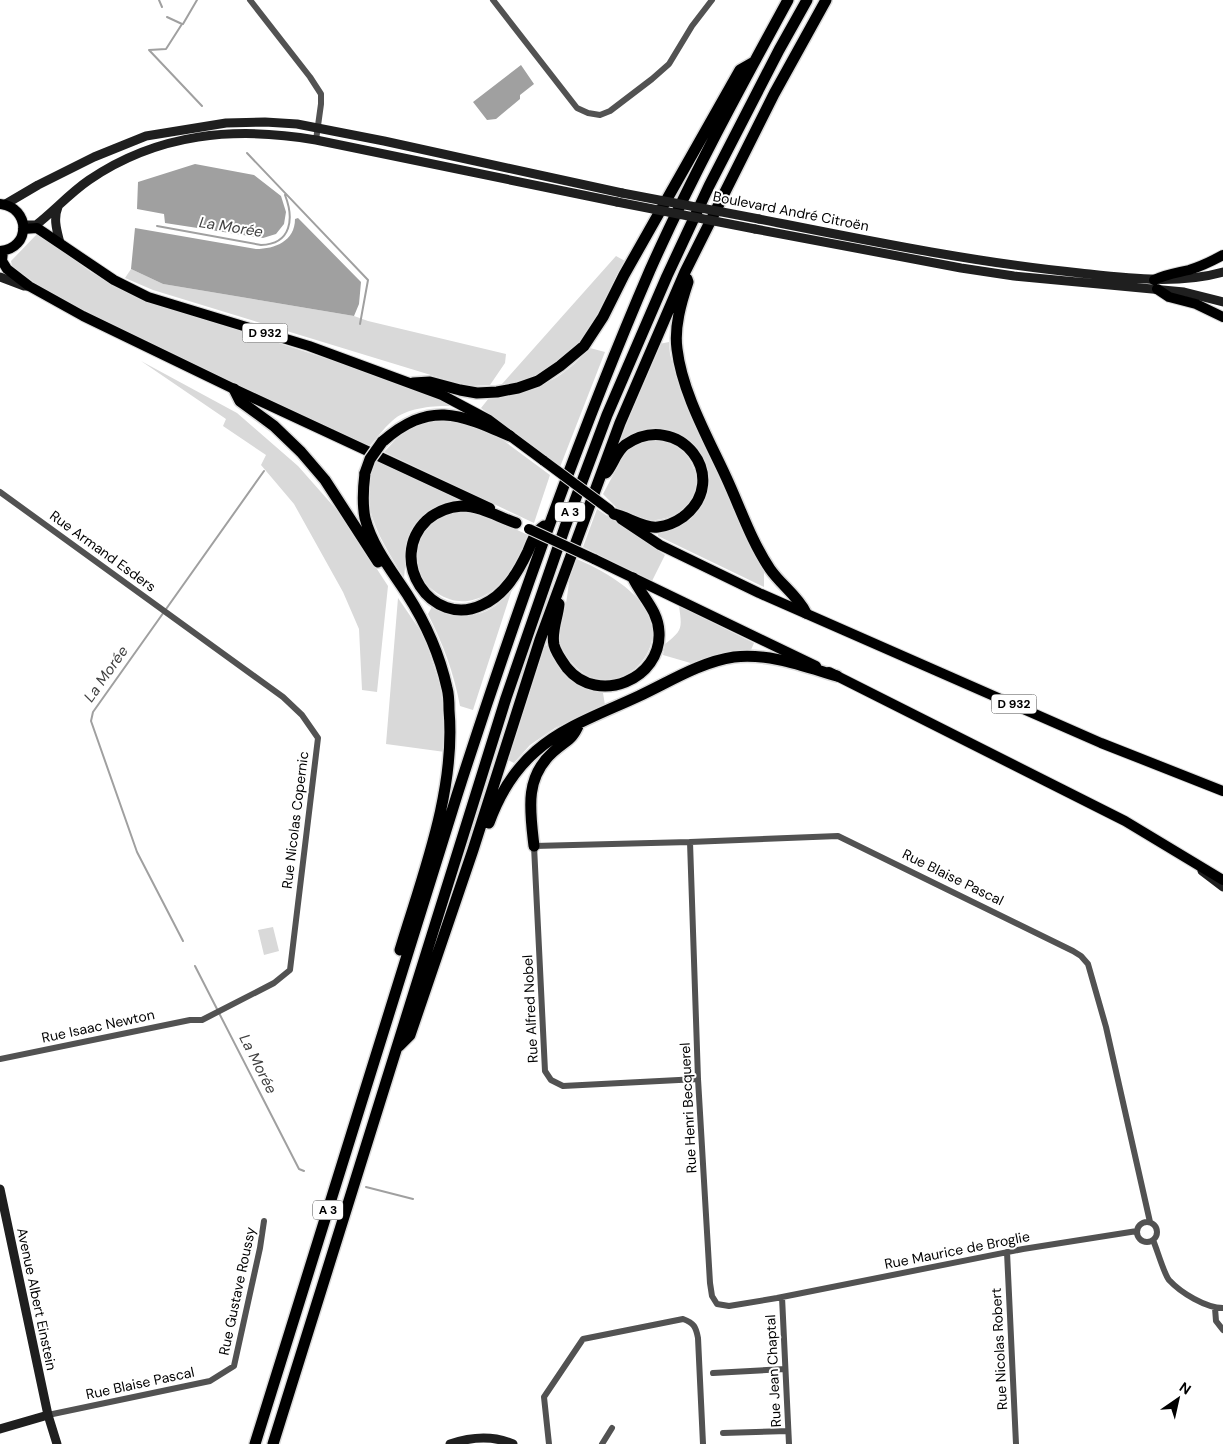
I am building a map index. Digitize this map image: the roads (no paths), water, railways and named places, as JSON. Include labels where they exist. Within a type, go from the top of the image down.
[{"type":"highway","name":"A 3","points":[[255,1444],[400,975],[491,689],[549,522],[651,269],[688,191],[788,0]]},
{"type":"highway","name":"A 3","points":[[273,1444],[362,1154],[506,698],[565,527],[604,424],[667,276],[709,186],[807,0]]},
{"type":"highway","points":[[396,1050],[410,1035],[473,850],[540,640],[598,479],[649,354],[684,272],[770,102],[826,0]]},
{"type":"highway","points":[[414,383],[430,382],[477,393],[498,392],[518,388],[538,381],[584,346],[603,317],[624,275],[740,70],[754,62]]},
{"type":"highway","points":[[684,272],[688,282],[678,319],[676,346],[682,378],[755,541],[770,569],[802,603],[806,613]]},
{"type":"highway","points":[[234,389],[240,401],[274,426],[301,452],[325,480],[397,589],[408,595]]},
{"type":"highway","points":[[400,975],[396,962],[443,800],[449,768],[451,729],[448,689],[436,651],[408,595],[377,547],[366,519],[362,497],[365,473],[370,459],[382,442],[397,428],[416,418],[437,414],[471,420],[510,436]]},
{"type":"highway","points":[[598,479],[608,472],[623,446],[638,438],[654,434],[670,436],[685,444],[698,459],[703,477],[700,496],[690,512],[676,522],[657,528],[644,525],[626,516],[612,512]]},
{"type":"highway","points":[[516,523],[469,507],[460,506],[444,509],[432,516],[419,529],[412,545],[412,569],[419,586],[432,600],[441,606],[451,609],[467,610],[485,604],[503,590],[522,563],[537,530],[549,522]]},
{"type":"highway","points":[[556,595],[560,604],[554,628],[554,645],[561,660],[572,674],[588,684],[605,687],[620,685],[638,676],[651,662],[658,647],[660,633],[657,619],[649,603],[638,590],[633,578]]},
{"type":"highway","points":[[473,850],[485,836],[503,790],[516,771],[536,750],[579,724],[705,664],[733,657],[759,656],[775,658],[837,676]]},
{"type":"highway","points":[[534,846],[529,808],[533,783],[544,762],[574,737],[579,724]]},
{"type":"main road","name":"Boulevard André Citroën","points":[[2,204],[94,157],[146,136],[226,122],[265,122],[318,128],[622,193],[967,259],[1155,284],[1223,302]]},
{"type":"main road","name":"Boulevard André Citroën","points":[[23,227],[36,225],[87,182],[108,168],[148,149],[208,136],[248,133],[287,135],[316,140],[754,229],[900,257],[1014,276],[1155,284],[1223,272]]},
{"type":"main road","points":[[2,204],[17,212],[23,227],[19,242],[9,250],[1,251],[4,266],[29,286],[83,316],[508,517],[516,523],[837,676],[1124,821],[1223,880]]},
{"type":"main road","points":[[59,206],[56,212],[56,226],[60,243]]},
{"type":"main road","name":"D 932","points":[[23,227],[37,228],[114,280],[148,297],[309,346],[414,383],[442,395],[476,412],[660,546],[1101,744],[1223,790]]},
{"type":"main road","points":[[1223,255],[1206,264],[1188,270],[1166,273],[1155,284],[1169,297],[1196,304],[1223,317]]},
{"type":"main road","points":[[0,277],[29,286]]},
{"type":"main road","points":[[1187,858],[1223,887]]},
{"type":"main road","name":"Avenue Albert Einstein","points":[[0,1189],[48,1415],[57,1444]]},
{"type":"main road","points":[[0,1429],[48,1415]]},
{"type":"main road","points":[[454,1443],[480,1438],[492,1438],[513,1444]]},
{"type":"main road","points":[[454,1443],[486,1444]]},
{"type":"street","points":[[250,0],[321,94],[322,104],[316,140]]},
{"type":"street","points":[[493,0],[577,108],[588,113],[600,115],[610,111],[669,64],[692,26],[712,0]]},
{"type":"street","name":"Rue Armand Esders","points":[[0,492],[191,631]]},
{"type":"street","name":"Rue Nicolas Copernic","points":[[191,631],[283,697],[302,715],[318,738],[290,970],[274,983],[202,1020]]},
{"type":"street","name":"Rue Blaise Pascal","points":[[534,846],[838,836],[1000,914],[1081,956],[1088,964],[1106,1027],[1150,1222]]},
{"type":"street","name":"Rue Henri Becquerel","points":[[690,842],[698,1080],[712,1296],[718,1304],[729,1306],[782,1297]]},
{"type":"street","name":"Rue Alfred Nobel","points":[[534,846],[545,1071],[551,1080],[563,1086],[698,1080]]},
{"type":"street","name":"Rue Isaac Newton","points":[[0,1059],[190,1020],[202,1020]]},
{"type":"street","name":"Rue Gustave Roussy","points":[[234,1366],[260,1248],[264,1221]]},
{"type":"street","points":[[1153,1240],[1144,1241],[1139,1237],[1137,1231],[1142,1224],[1150,1222],[1155,1226],[1157,1232],[1153,1240],[1168,1279],[1191,1298],[1215,1308],[1223,1308]]},
{"type":"street","name":"Rue Maurice de Broglie","points":[[782,1297],[1007,1252],[1137,1231]]},
{"type":"street","name":"Rue Nicolas Robert","points":[[1007,1252],[1016,1444]]},
{"type":"street","name":"Rue Jean Chaptal","points":[[782,1297],[789,1444]]},
{"type":"street","points":[[1215,1308],[1216,1321],[1223,1330]]},
{"type":"street","points":[[549,1444],[544,1397],[583,1338],[683,1319],[691,1322],[696,1328],[698,1338],[703,1444]]},
{"type":"street","name":"Rue Blaise Pascal","points":[[48,1415],[210,1381],[234,1366]]},
{"type":"street","points":[[713,1373],[785,1369]]},
{"type":"street","points":[[602,1444],[612,1428]]},
{"type":"street","points":[[723,1433],[788,1430]]},
{"type":"water","points":[[521,65],[534,84],[520,95],[520,99],[496,119],[487,120],[473,102]]},
{"type":"water","points":[[195,164],[254,175],[281,196],[286,212],[284,224],[276,234],[263,238],[165,223],[164,214],[137,209],[138,182]]},
{"type":"water","points":[[298,218],[361,282],[359,304],[354,316],[163,284],[131,269],[135,228],[263,249],[277,245],[288,238],[292,233],[295,219]]},
{"type":"waterway","name":"La Morée","points":[[159,0],[162,7]]},
{"type":"waterway","name":"La Morée","points":[[183,24],[197,0]]},
{"type":"waterway","name":"La Morée","points":[[167,17],[182,24],[166,49],[149,50],[202,106]]},
{"type":"waterway","name":"La Morée","points":[[247,153],[368,280],[360,324]]},
{"type":"waterway","name":"La Morée","points":[[157,226],[261,245],[271,244],[285,235],[288,228],[290,221],[285,195]]},
{"type":"waterway","name":"La Morée","points":[[183,941],[137,852],[91,721],[93,712],[264,471]]},
{"type":"waterway","name":"La Morée","points":[[195,966],[217,1009]]},
{"type":"waterway","name":"La Morée","points":[[219,1013],[299,1169],[304,1171]]},
{"type":"waterway","name":"La Morée","points":[[366,1187],[413,1199]]}]
